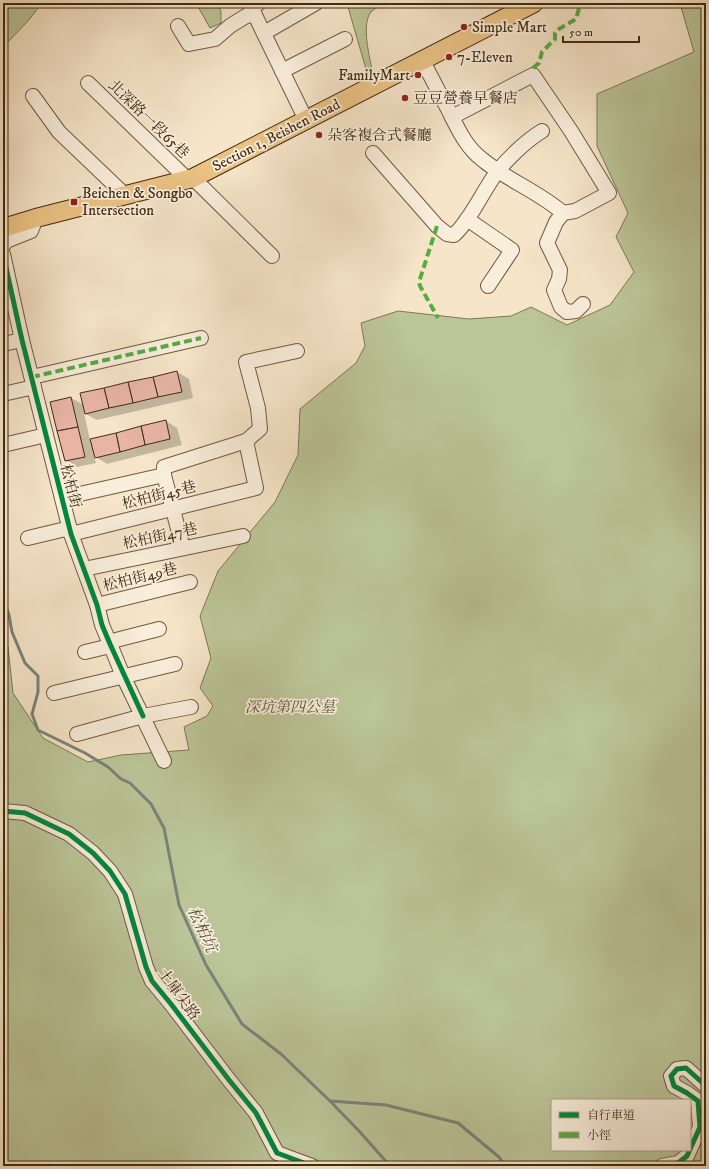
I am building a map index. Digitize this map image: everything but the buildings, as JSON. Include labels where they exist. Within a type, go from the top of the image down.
[{"type":"main road","name":"Section 1, Beishen Road","points":[[3,228],[190,178],[534,3]]},
{"type":"street","points":[[264,33],[316,3]]},
{"type":"street","points":[[178,26],[189,44],[197,44],[215,39],[255,8],[264,33],[306,120]]},
{"type":"street","points":[[282,71],[345,39]]},
{"type":"street","points":[[422,60],[462,136],[476,154],[498,171],[551,203],[563,213]]},
{"type":"street","points":[[452,117],[533,75],[571,131],[609,193],[575,211],[563,213],[556,222],[547,243],[560,270],[559,279],[554,290],[561,307],[567,312],[576,311],[583,304]]},
{"type":"street","name":"北深路一段65巷","points":[[88,83],[272,256]]},
{"type":"street","points":[[33,96],[59,132],[126,196]]},
{"type":"street","points":[[373,153],[437,226],[446,234],[454,235],[467,219],[498,171],[531,137],[542,131]]},
{"type":"street","points":[[3,246],[6,241],[31,231],[36,218]]},
{"type":"street","points":[[467,219],[512,250],[488,286]]},
{"type":"street","name":"松柏街","points":[[3,254],[7,290],[22,340],[71,531],[97,605],[102,625],[123,676],[164,761]]},
{"type":"street","points":[[3,394],[33,382],[201,338]]},
{"type":"street","points":[[3,344],[22,340]]},
{"type":"street","points":[[183,548],[164,475],[164,467],[246,441],[260,429],[258,408],[246,362],[297,351]]},
{"type":"street","points":[[3,445],[46,435]]},
{"type":"street","name":"松柏街45巷","points":[[28,538],[71,531],[173,509],[256,488],[246,441]]},
{"type":"street","points":[[62,498],[164,475]]},
{"type":"street","name":"松柏街47巷","points":[[84,569],[243,536]]},
{"type":"street","name":"松柏街49巷","points":[[97,605],[190,582]]},
{"type":"street","points":[[85,652],[106,647],[116,640],[159,629]]},
{"type":"street","points":[[54,694],[175,664]]},
{"type":"street","points":[[76,734],[143,716],[191,707]]},
{"type":"street","name":"土庫尖路","points":[[3,811],[25,813],[69,834],[93,853],[110,871],[125,894],[146,967],[152,981],[228,1080],[256,1113],[277,1153],[312,1166]]},
{"type":"street","points":[[691,1147],[700,1127],[698,1101],[687,1092],[674,1086],[671,1076],[676,1069],[686,1068],[706,1086]]},
{"type":"street","points":[[662,1166],[678,1163],[687,1156],[689,1151]]},
{"type":"green space","points":[[3,3],[42,3],[28,21],[3,47]]},
{"type":"green space","points":[[196,3],[218,3],[221,12],[221,23],[210,28]]},
{"type":"green space","points":[[353,3],[386,3],[375,8],[368,16],[366,32],[373,74],[368,76],[348,7]]},
{"type":"green space","name":"深坑第四公墓","points":[[680,3],[706,3],[706,1166],[3,1166],[3,634],[8,647],[13,693],[43,738],[88,762],[121,755],[189,750],[184,727],[207,716],[213,706],[200,688],[211,658],[200,616],[218,571],[275,502],[298,455],[300,409],[356,363],[365,346],[361,323],[398,311],[469,319],[511,316],[531,307],[567,325],[610,305],[634,272],[616,237],[628,213],[597,146],[597,94],[694,52]]},
{"type":"waterway","name":"松柏坑","points":[[3,599],[9,615],[12,632],[25,663],[38,676],[38,692],[32,714],[38,730],[85,753],[108,767],[121,779],[130,783],[151,804],[164,828],[179,905],[206,965],[242,1024],[281,1054],[330,1101],[386,1105],[458,1123],[499,1157],[505,1166]]},
{"type":"waterway","points":[[330,1101],[390,1166]]},
{"type":"marked path","points":[[533,68],[539,63],[542,52],[555,39],[555,33],[576,19],[580,5],[579,3]]},
{"type":"marked path","points":[[437,226],[419,282],[438,318]]},
{"type":"marked path","points":[[32,377],[201,338]]},
{"type":"cycle path","points":[[3,254],[22,340],[71,534],[97,605],[102,625],[143,716]]},
{"type":"cycle path","points":[[3,811],[25,813],[69,834],[93,853],[110,871],[125,894],[146,967],[152,981],[256,1113],[277,1153],[312,1166]]},
{"type":"cycle path","points":[[691,1147],[700,1127],[698,1101],[674,1086],[671,1076],[677,1069],[686,1068],[706,1086]]},
{"type":"cycle path","points":[[662,1166],[678,1163],[687,1156],[689,1151]]},
{"type":"place","name":"Simple Mart","points":[[464,27]]},
{"type":"place","name":"7-Eleven","points":[[449,57]]},
{"type":"place","name":"FamilyMart","points":[[418,75]]},
{"type":"place","name":"豆豆營養早餐店","points":[[405,98]]},
{"type":"place","name":"朵客複合式餐廳","points":[[319,135]]},
{"type":"place","name":"Beichen & Songbo Intersection","points":[[74,202]]}]
